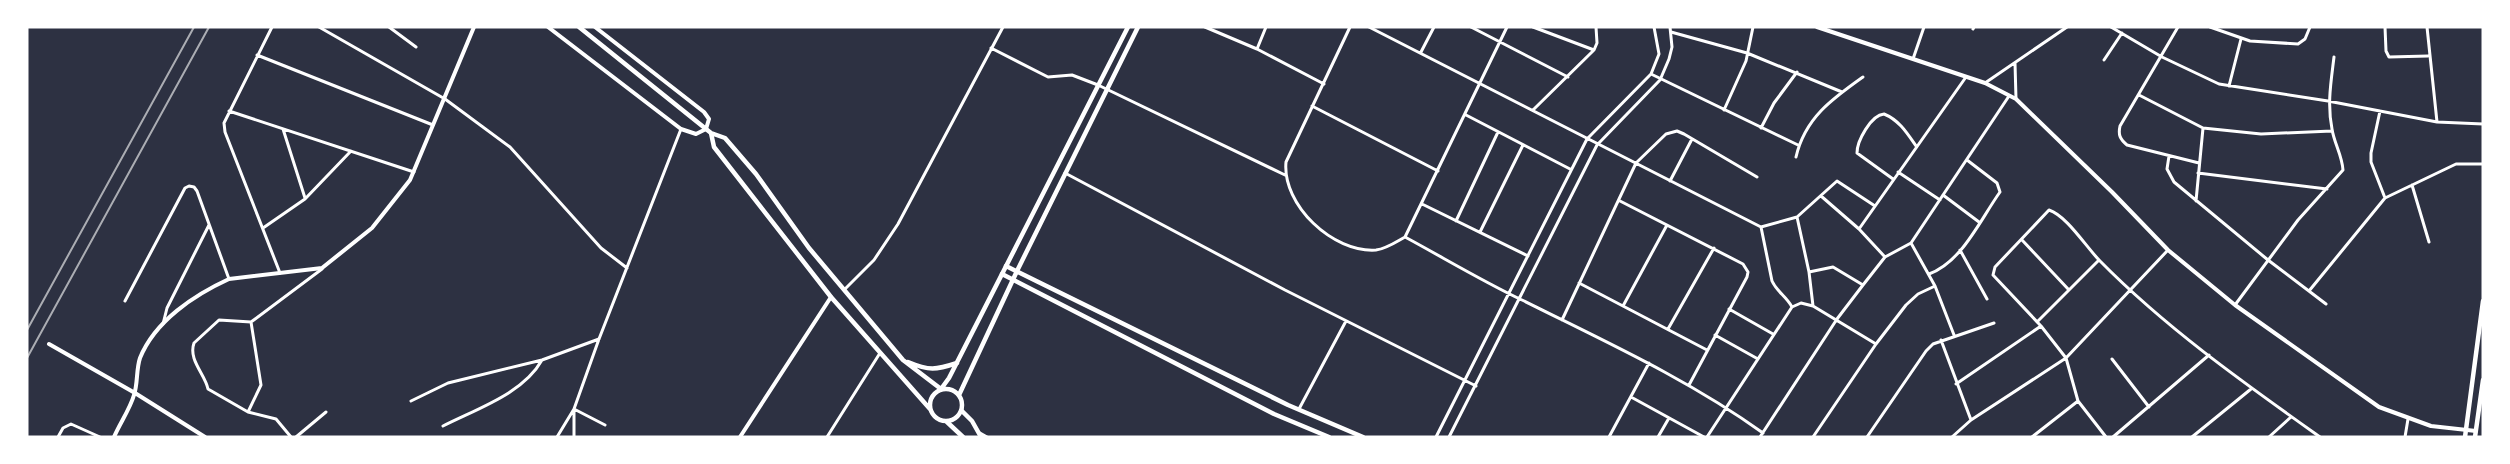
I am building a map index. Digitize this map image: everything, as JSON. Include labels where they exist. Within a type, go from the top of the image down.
[{"type":"main road","points":[[579,27],[708,131],[725,138],[756,174],[808,248],[903,360],[941,389],[951,389],[959,394],[962,399],[962,411],[981,436]]},
{"type":"main road","points":[[930,409],[931,397],[941,389],[957,363],[1128,27]]},
{"type":"main road","points":[[959,394],[1138,27]]},
{"type":"main road","points":[[708,131],[714,147],[831,297],[930,409],[936,419],[948,422],[963,437]]},
{"type":"main road","points":[[1006,266],[1298,410],[1364,437]]},
{"type":"main road","points":[[1002,274],[1274,414],[1329,437]]},
{"type":"main road","points":[[2465,437],[2483,301]]},
{"type":"main road","points":[[903,360],[926,369],[939,369],[957,363]]},
{"type":"main road","points":[[2476,434],[2483,380]]},
{"type":"main road","points":[[948,422],[962,411]]},
{"type":"street","points":[[272,27],[224,123],[225,132],[281,274]]},
{"type":"street","points":[[320,27],[445,99],[510,147],[601,248],[627,268]]},
{"type":"street","points":[[389,27],[416,47]]},
{"type":"street","points":[[291,437],[276,418],[248,412],[208,389],[192,355],[194,343],[219,320],[251,322],[372,228],[389,209],[414,172],[474,27]]},
{"type":"street","points":[[548,27],[681,129],[696,134],[708,131],[709,119],[704,112],[595,27]]},
{"type":"street","points":[[844,290],[874,260],[898,224],[1003,27]]},
{"type":"street","points":[[1205,27],[1324,84]]},
{"type":"street","points":[[1257,50],[1266,27]]},
{"type":"street","points":[[1350,27],[1286,162],[1285,176],[1308,220],[1343,242],[1377,250],[1405,237],[1482,83],[1507,27]]},
{"type":"street","points":[[1369,27],[1761,227],[1797,217],[1837,181],[1875,206]]},
{"type":"street","points":[[1421,53],[1434,27]]},
{"type":"street","points":[[1471,27],[1568,76]]},
{"type":"street","points":[[1533,27],[1594,50]]},
{"type":"street","points":[[1532,110],[1594,50],[1597,43],[1596,27]]},
{"type":"street","points":[[1436,437],[1587,139],[1651,74],[1659,54],[1654,27]]},
{"type":"street","points":[[1724,111],[1746,61],[1752,27]]},
{"type":"street","points":[[1817,27],[1985,83],[2010,95],[2112,192],[2168,250],[2235,306],[2379,407],[2431,426],[2466,430],[2476,434]]},
{"type":"street","points":[[1913,59],[1924,27]]},
{"type":"street","points":[[1985,83],[2067,27]]},
{"type":"street","points":[[2111,27],[2200,77],[2229,86],[2328,101],[2438,122],[2483,124]]},
{"type":"street","points":[[2178,27],[2118,133],[2127,145],[2199,163]]},
{"type":"street","points":[[2210,27],[2241,39],[2298,44],[2305,39],[2310,27]]},
{"type":"street","points":[[2385,27],[2386,51],[2389,57],[2428,56]]},
{"type":"street","points":[[2427,27],[2428,56],[2438,122]]},
{"type":"street","points":[[1449,437],[1597,145],[1660,80],[1669,60],[1671,29],[1747,53],[1842,92]]},
{"type":"street","points":[[2104,60],[2122,33]]},
{"type":"street","points":[[2229,86],[2241,39]]},
{"type":"street","points":[[991,48],[1048,77],[1072,75],[1098,85],[1285,176]]},
{"type":"street","points":[[257,55],[434,125]]},
{"type":"street","points":[[2235,306],[2298,220],[2343,170],[2343,162],[2332,131],[2328,101],[2334,57]]},
{"type":"street","points":[[2015,63],[2016,99]]},
{"type":"street","points":[[1761,128],[1774,103],[1797,72]]},
{"type":"street","points":[[1651,74],[1798,145]]},
{"type":"street","points":[[1796,157],[1798,145],[1809,122],[1842,92],[1863,77]]},
{"type":"street","points":[[1859,229],[1966,77]]},
{"type":"street","points":[[1760,437],[1837,319],[1885,257],[1911,243],[2010,95]]},
{"type":"street","points":[[2139,95],[2203,128],[2261,134],[2332,131]]},
{"type":"street","points":[[1312,106],[1438,171]]},
{"type":"street","points":[[229,111],[414,172]]},
{"type":"street","points":[[2380,111],[2371,153],[2385,198]]},
{"type":"street","points":[[1893,179],[1857,153],[1860,142],[1875,117],[1884,114],[1891,117],[1901,125],[1916,146]]},
{"type":"street","points":[[1466,115],[1570,169]]},
{"type":"street","points":[[2196,201],[2203,128]]},
{"type":"street","points":[[283,129],[305,199]]},
{"type":"street","points":[[557,437],[574,409],[656,188],[681,129]]},
{"type":"street","points":[[1562,320],[1636,163],[1666,134],[1677,131],[1757,177]]},
{"type":"street","points":[[1456,221],[1498,132]]},
{"type":"street","points":[[1670,181],[1692,139]]},
{"type":"street","points":[[1480,232],[1523,145]]},
{"type":"street","points":[[263,228],[305,199],[351,151]]},
{"type":"street","points":[[2169,156],[2167,169],[2169,176],[2268,260],[2326,304]]},
{"type":"street","points":[[1929,274],[1949,264],[2000,192],[2000,187],[1967,160]]},
{"type":"street","points":[[2309,291],[2385,198],[2456,164],[2483,164]]},
{"type":"street","points":[[1898,172],[1940,200]]},
{"type":"street","points":[[1065,174],[1346,321],[1476,386]]},
{"type":"street","points":[[2198,174],[2326,189]]},
{"type":"street","points":[[2412,185],[2429,242]]},
{"type":"street","points":[[126,301],[185,188],[189,186],[194,187],[197,191],[229,279]]},
{"type":"street","points":[[1943,195],[1979,222]]},
{"type":"street","points":[[1821,196],[1859,229],[1885,257]]},
{"type":"street","points":[[1620,201],[1743,264],[1748,272],[1689,385]]},
{"type":"street","points":[[1422,204],[1528,256]]},
{"type":"street","points":[[2106,437],[2078,401],[2066,358],[2041,326],[1993,274],[1995,267],[2049,210],[2060,217],[2131,291],[2251,388],[2320,437]]},
{"type":"street","points":[[1797,217],[1809,272],[1813,306]]},
{"type":"street","points":[[163,324],[167,308],[209,225]]},
{"type":"street","points":[[1623,306],[1667,225]]},
{"type":"street","points":[[1761,227],[1772,281],[1792,307]]},
{"type":"street","points":[[1405,237],[1519,299],[1649,363],[1727,407],[1763,433]]},
{"type":"street","points":[[2022,240],[2069,290]]},
{"type":"street","points":[[1911,243],[1935,286],[1954,335]]},
{"type":"street","points":[[1668,329],[1714,248]]},
{"type":"street","points":[[1960,250],[1987,299]]},
{"type":"street","points":[[1952,437],[1971,420],[2066,358],[2168,250]]},
{"type":"street","points":[[2037,322],[2099,260]]},
{"type":"street","points":[[1809,272],[1833,267],[1863,285]]},
{"type":"street","points":[[114,437],[135,393],[136,370],[141,357],[163,324],[207,291],[229,279],[322,268]]},
{"type":"street","points":[[1579,283],[1707,350]]},
{"type":"street","points":[[1813,437],[1876,344],[1911,300],[1935,286]]},
{"type":"street","points":[[740,437],[831,297]]},
{"type":"street","points":[[1631,397],[1706,437],[1792,307],[1801,303],[1813,306],[1837,319],[1876,344]]},
{"type":"street","points":[[1730,309],[1773,334]]},
{"type":"street","points":[[1298,410],[1346,321]]},
{"type":"street","points":[[248,412],[261,385],[251,322]]},
{"type":"street","points":[[1867,437],[1926,351],[1941,340],[1994,323]]},
{"type":"street","points":[[1956,384],[2041,326]]},
{"type":"street","points":[[1715,335],[1758,359]]},
{"type":"street","points":[[411,400],[448,383],[542,360],[599,339]]},
{"type":"street","points":[[1941,340],[1971,420]]},
{"type":"street","points":[[49,344],[206,437]]},
{"type":"street","points":[[827,437],[880,353]]},
{"type":"street","points":[[2113,437],[2209,355]]},
{"type":"street","points":[[2112,359],[2149,407]]},
{"type":"street","points":[[443,426],[510,391],[533,373],[542,360]]},
{"type":"street","points":[[1609,437],[1649,363]]},
{"type":"street","points":[[2192,437],[2251,388]]},
{"type":"street","points":[[2034,436],[2078,401]]},
{"type":"street","points":[[574,409],[605,425]]},
{"type":"street","points":[[574,409],[574,437]]},
{"type":"street","points":[[296,437],[326,412]]},
{"type":"street","points":[[2269,437],[2291,417]]},
{"type":"street","points":[[1658,437],[1669,418]]},
{"type":"street","points":[[2404,437],[2408,418]]},
{"type":"street","points":[[58,437],[63,428],[71,424],[100,437]]},
{"type":"street","points":[[981,436],[987,437]]},
{"type":"railway","points":[[27,330],[194,27]]},
{"type":"railway","points":[[27,358],[209,27]]}]
